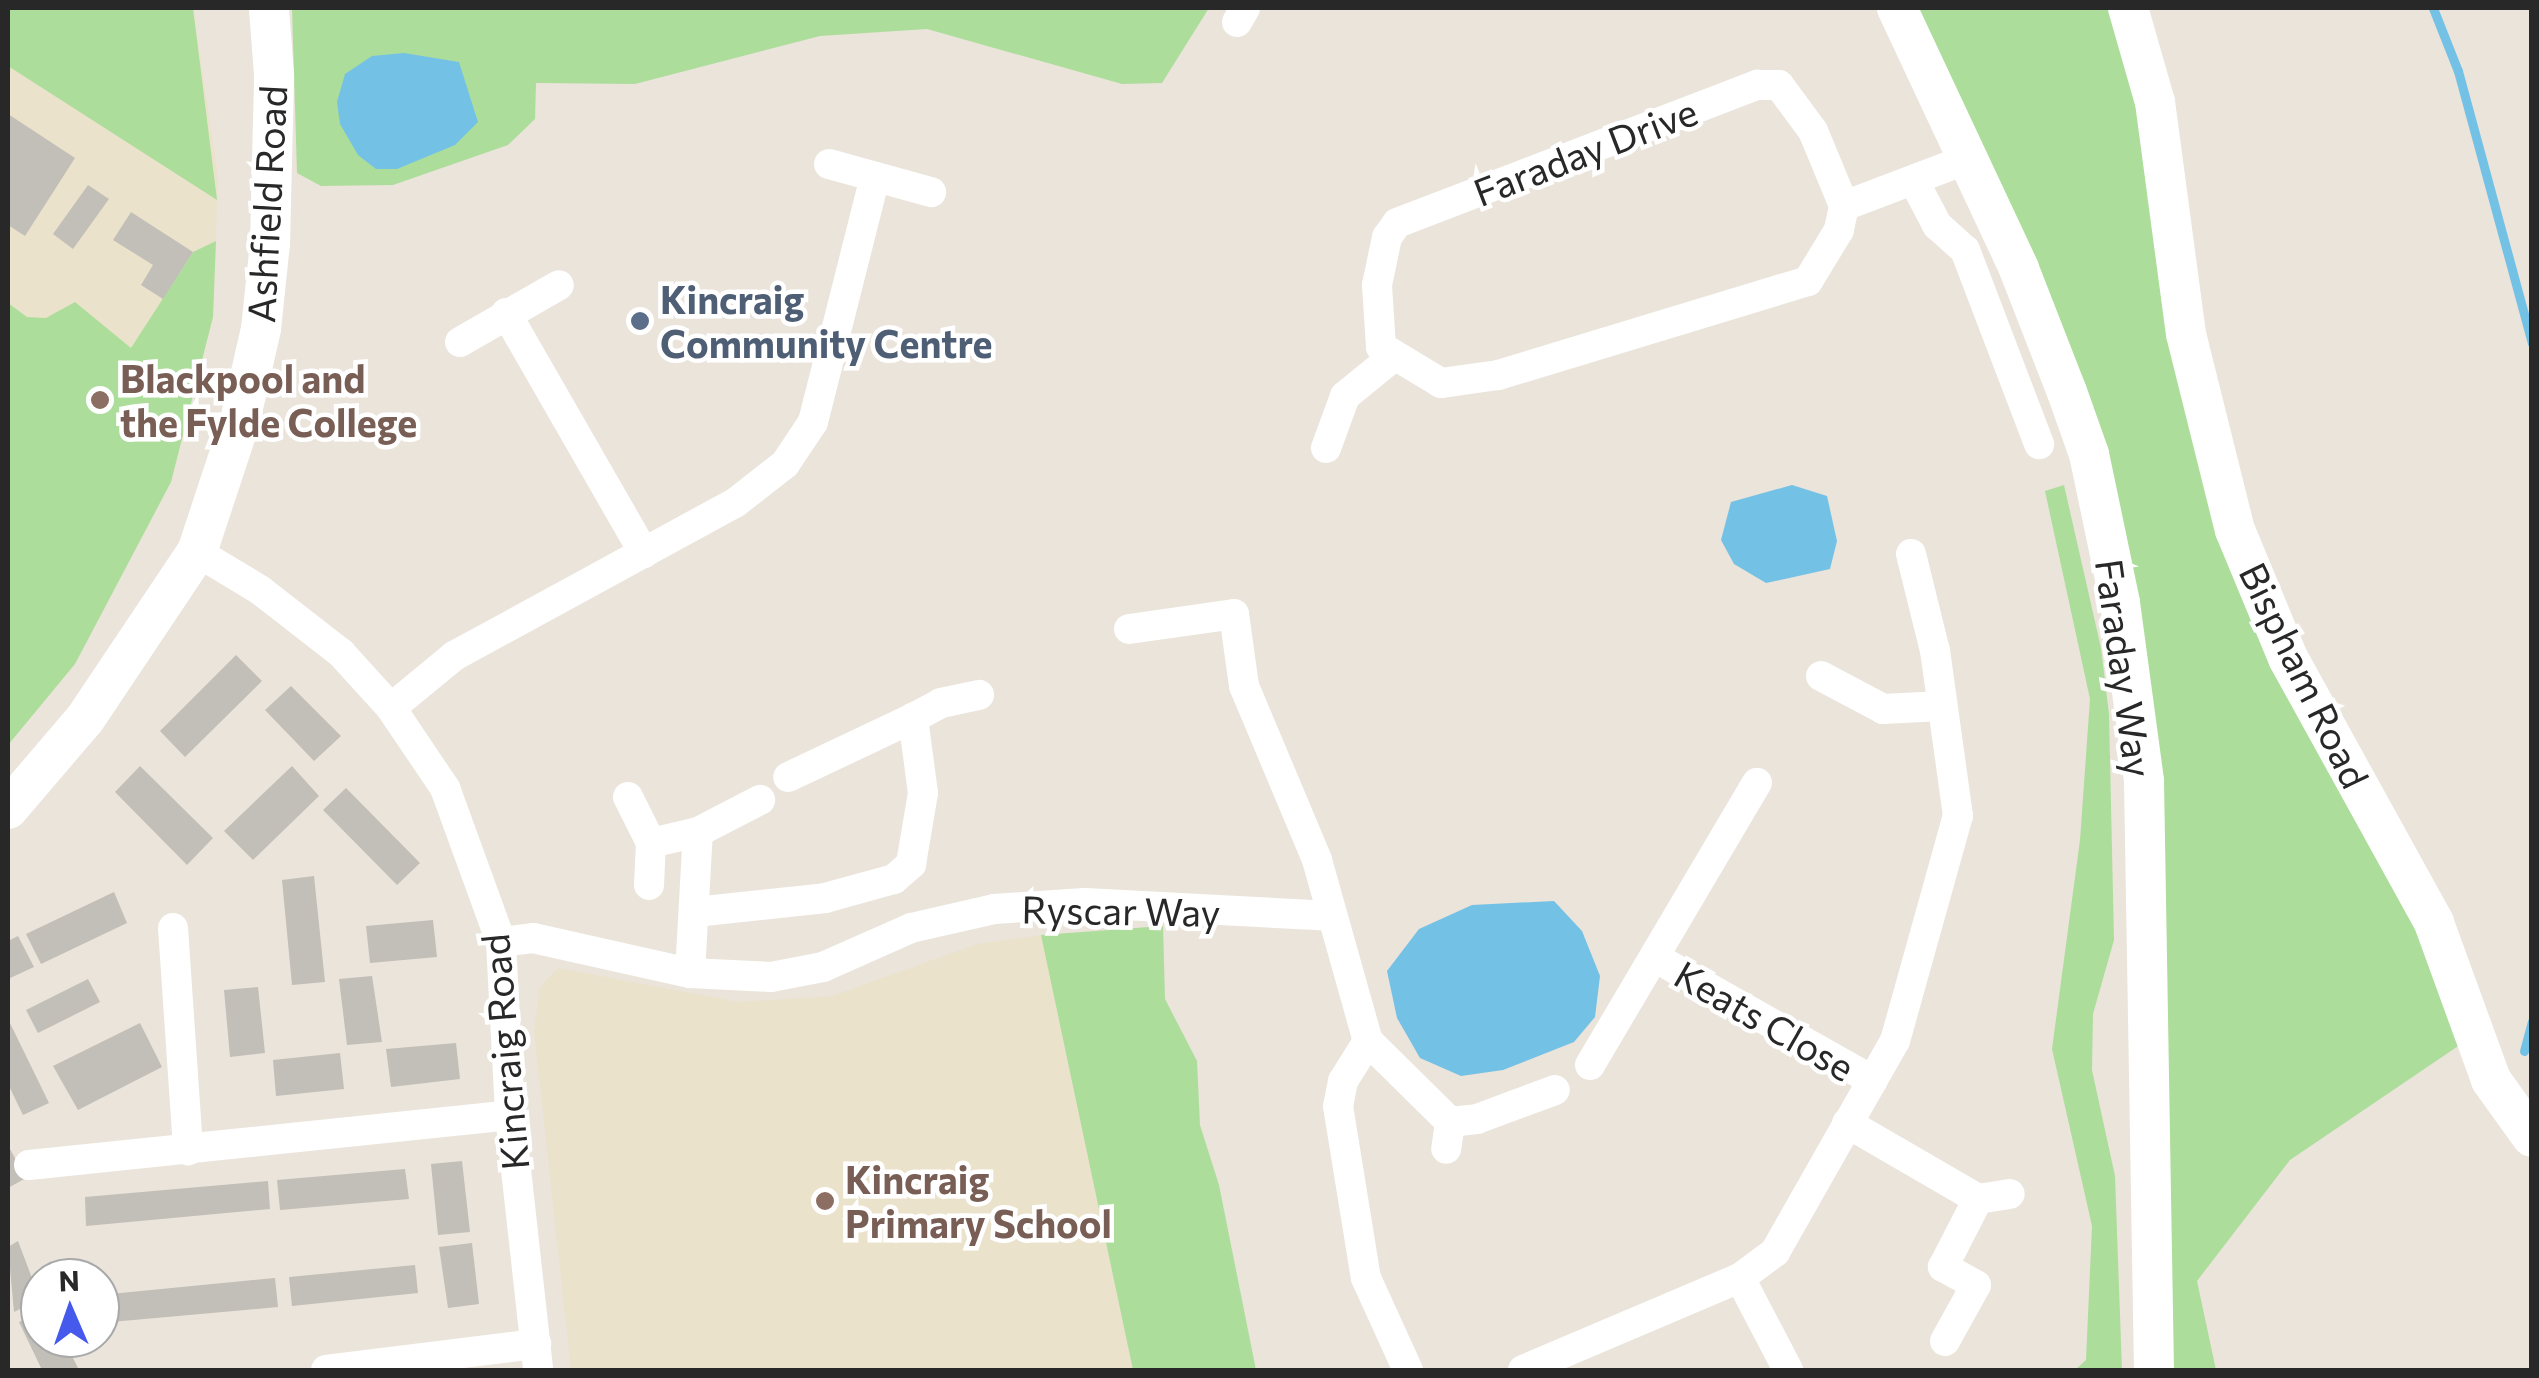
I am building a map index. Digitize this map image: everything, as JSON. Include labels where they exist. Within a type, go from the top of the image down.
[{"type":"street","name":"Ashfield Road","points":[[8,809],[86,719],[197,552],[239,425],[261,329],[274,175],[269,8]]},
{"type":"street","name":"Faraday Way","points":[[1897,8],[2024,279],[2089,454],[2120,603],[2144,781],[2154,1370]]},
{"type":"street","name":"Bispham Road","points":[[2128,8],[2155,102],[2186,334],[2235,530],[2288,658],[2434,924],[2491,1080],[2532,1137]]},
{"type":"street","name":"Faraday Drive","points":[[1394,357],[1381,348],[1376,313],[1382,252],[1398,223],[1757,85],[1780,84],[1813,131],[1844,206]]},
{"type":"street","points":[[1326,448],[1345,396],[1394,357],[1441,383],[1498,376],[1808,281],[1839,230],[1844,206],[1968,159]]},
{"type":"street","points":[[829,164],[931,192]]},
{"type":"street","points":[[391,708],[454,656],[766,483],[800,445],[830,368],[875,177]]},
{"type":"street","points":[[1914,180],[1937,225],[1966,250],[2039,444]]},
{"type":"street","points":[[460,342],[559,285]]},
{"type":"street","points":[[506,313],[644,553]]},
{"type":"street","name":"Kincraig Road","points":[[197,552],[260,590],[341,652],[391,708],[445,788],[501,942],[510,1114],[537,1358]]},
{"type":"street","points":[[1523,1370],[1740,1278],[1774,1252],[1896,1040],[1958,816],[1942,706],[1910,554]]},
{"type":"street","points":[[1130,630],[1234,614],[1244,686],[1316,860],[1368,1041],[1448,1135],[1555,1090]]},
{"type":"street","points":[[1821,676],[1883,709],[1942,706]]},
{"type":"street","points":[[788,777],[941,703],[979,695]]},
{"type":"street","points":[[695,912],[826,898],[894,879],[911,864],[924,793],[913,718]]},
{"type":"street","name":"Keats Close","points":[[1590,1064],[1757,782]]},
{"type":"street","points":[[628,797],[650,843],[648,885]]},
{"type":"street","points":[[650,843],[698,832],[760,800]]},
{"type":"street","points":[[690,974],[698,832]]},
{"type":"street","name":"Ryscar Way","points":[[501,942],[533,938],[690,974],[770,976],[823,967],[912,928],[994,910],[1085,903],[1332,916]]},
{"type":"street","points":[[173,928],[188,1150]]},
{"type":"street","name":"Keats Close","points":[[1656,958],[1873,1081]]},
{"type":"street","points":[[1368,1041],[1343,1081],[1338,1106],[1366,1278],[1408,1370]]},
{"type":"street","points":[[28,1164],[510,1114]]},
{"type":"street","points":[[1847,1123],[1978,1199],[2010,1194]]},
{"type":"street","points":[[1945,1341],[1976,1285],[1943,1267],[1978,1199]]},
{"type":"street","points":[[1740,1278],[1788,1370]]},
{"type":"street","points":[[326,1370],[537,1358]]},
{"type":"shaded area","name":"Blackpool and the Fylde College","points":[[8,8],[193,8],[218,176],[213,317],[171,482],[75,664],[8,745]]},
{"type":"shaded area","name":"Kincraig Primary School","points":[[1041,935],[1133,1370],[571,1370],[534,1031],[540,987],[558,968],[738,1002],[832,996],[977,944]]},
{"type":"green space","points":[[8,8],[193,8],[217,200],[8,66]]},
{"type":"green space","points":[[292,8],[1209,8],[1162,83],[1122,84],[927,29],[820,36],[635,84],[536,83],[535,119],[508,145],[393,185],[321,186],[297,173]]},
{"type":"green space","points":[[1897,8],[2121,8],[2202,404],[2287,658],[2473,1036],[2290,1160],[2197,1281],[2216,1370],[2154,1370],[2144,781],[2109,553]]},
{"type":"green space","points":[[216,241],[213,317],[171,482],[75,664],[8,745],[8,303],[27,317],[46,318],[75,302],[131,348],[193,252]]},
{"type":"green space","points":[[2064,485],[2101,648],[2109,714],[2114,940],[2093,1014],[2092,1070],[2115,1176],[2122,1370],[2075,1370],[2086,1360],[2092,1226],[2052,1049],[2080,840],[2090,699],[2045,491]]},
{"type":"green space","points":[[1163,926],[1165,999],[1197,1061],[1200,1125],[1219,1185],[1256,1370],[1133,1370],[1041,935]]},
{"type":"water","points":[[404,53],[459,62],[478,122],[455,145],[397,169],[376,169],[358,155],[340,124],[337,102],[345,74],[372,56]]},
{"type":"water","points":[[1792,485],[1827,496],[1837,541],[1830,569],[1766,583],[1734,564],[1721,540],[1731,502]]},
{"type":"water","points":[[1554,901],[1582,931],[1600,976],[1595,1017],[1574,1042],[1503,1070],[1461,1076],[1420,1058],[1397,1018],[1387,971],[1419,929],[1472,905]]},
{"type":"building","points":[[8,114],[75,158],[25,236],[8,225]]},
{"type":"building","points":[[88,185],[109,199],[73,249],[53,234]]},
{"type":"building","points":[[131,212],[193,252],[163,299],[141,285],[153,265],[113,240]]},
{"type":"building","points":[[236,655],[262,681],[185,757],[160,731]]},
{"type":"building","points":[[291,686],[341,736],[314,761],[265,710]]},
{"type":"building","points":[[140,766],[213,838],[187,865],[115,792]]},
{"type":"building","points":[[292,766],[319,796],[253,860],[224,831]]},
{"type":"building","points":[[346,788],[420,863],[397,885],[323,810]]},
{"type":"building","points":[[314,876],[325,982],[292,985],[282,880]]},
{"type":"building","points":[[114,892],[127,923],[41,964],[26,934]]},
{"type":"building","points":[[433,920],[437,957],[370,963],[366,926]]},
{"type":"building","points":[[18,936],[34,967],[8,979],[8,941]]},
{"type":"building","points":[[372,976],[382,1042],[347,1045],[339,979]]},
{"type":"building","points":[[88,979],[100,1002],[38,1033],[26,1010]]},
{"type":"building","points":[[258,987],[265,1053],[230,1057],[224,990]]},
{"type":"building","points":[[8,1019],[49,1103],[23,1115],[8,1084]]},
{"type":"building","points":[[140,1023],[162,1067],[78,1110],[53,1066]]},
{"type":"building","points":[[456,1043],[460,1079],[391,1087],[386,1049]]},
{"type":"building","points":[[340,1053],[344,1089],[276,1096],[273,1060]]},
{"type":"building","points":[[8,1150],[26,1178],[8,1188]]},
{"type":"building","points":[[462,1161],[470,1232],[438,1235],[431,1164]]},
{"type":"building","points":[[405,1169],[409,1199],[280,1210],[277,1180]]},
{"type":"building","points":[[268,1181],[270,1209],[86,1226],[85,1197]]},
{"type":"building","points":[[18,1241],[24,1258],[20,1258],[20,1309],[14,1312],[8,1247]]},
{"type":"building","points":[[472,1243],[479,1304],[448,1308],[439,1247]]},
{"type":"building","points":[[415,1265],[418,1293],[292,1306],[289,1277]]},
{"type":"building","points":[[275,1278],[278,1307],[120,1321],[120,1293]]},
{"type":"building","points":[[36,1358],[73,1358],[79,1370],[42,1370]]},
{"type":"waterway","points":[[2433,8],[2458,71],[2532,343]]},
{"type":"waterway","points":[[2524,1051],[2532,1021]]},
{"type":"place","name":"Kincraig Community Centre","points":[[640,321]]},
{"type":"place","name":"Blackpool and the Fylde College","points":[[100,400]]},
{"type":"place","name":"Kincraig Primary School","points":[[825,1201]]}]
